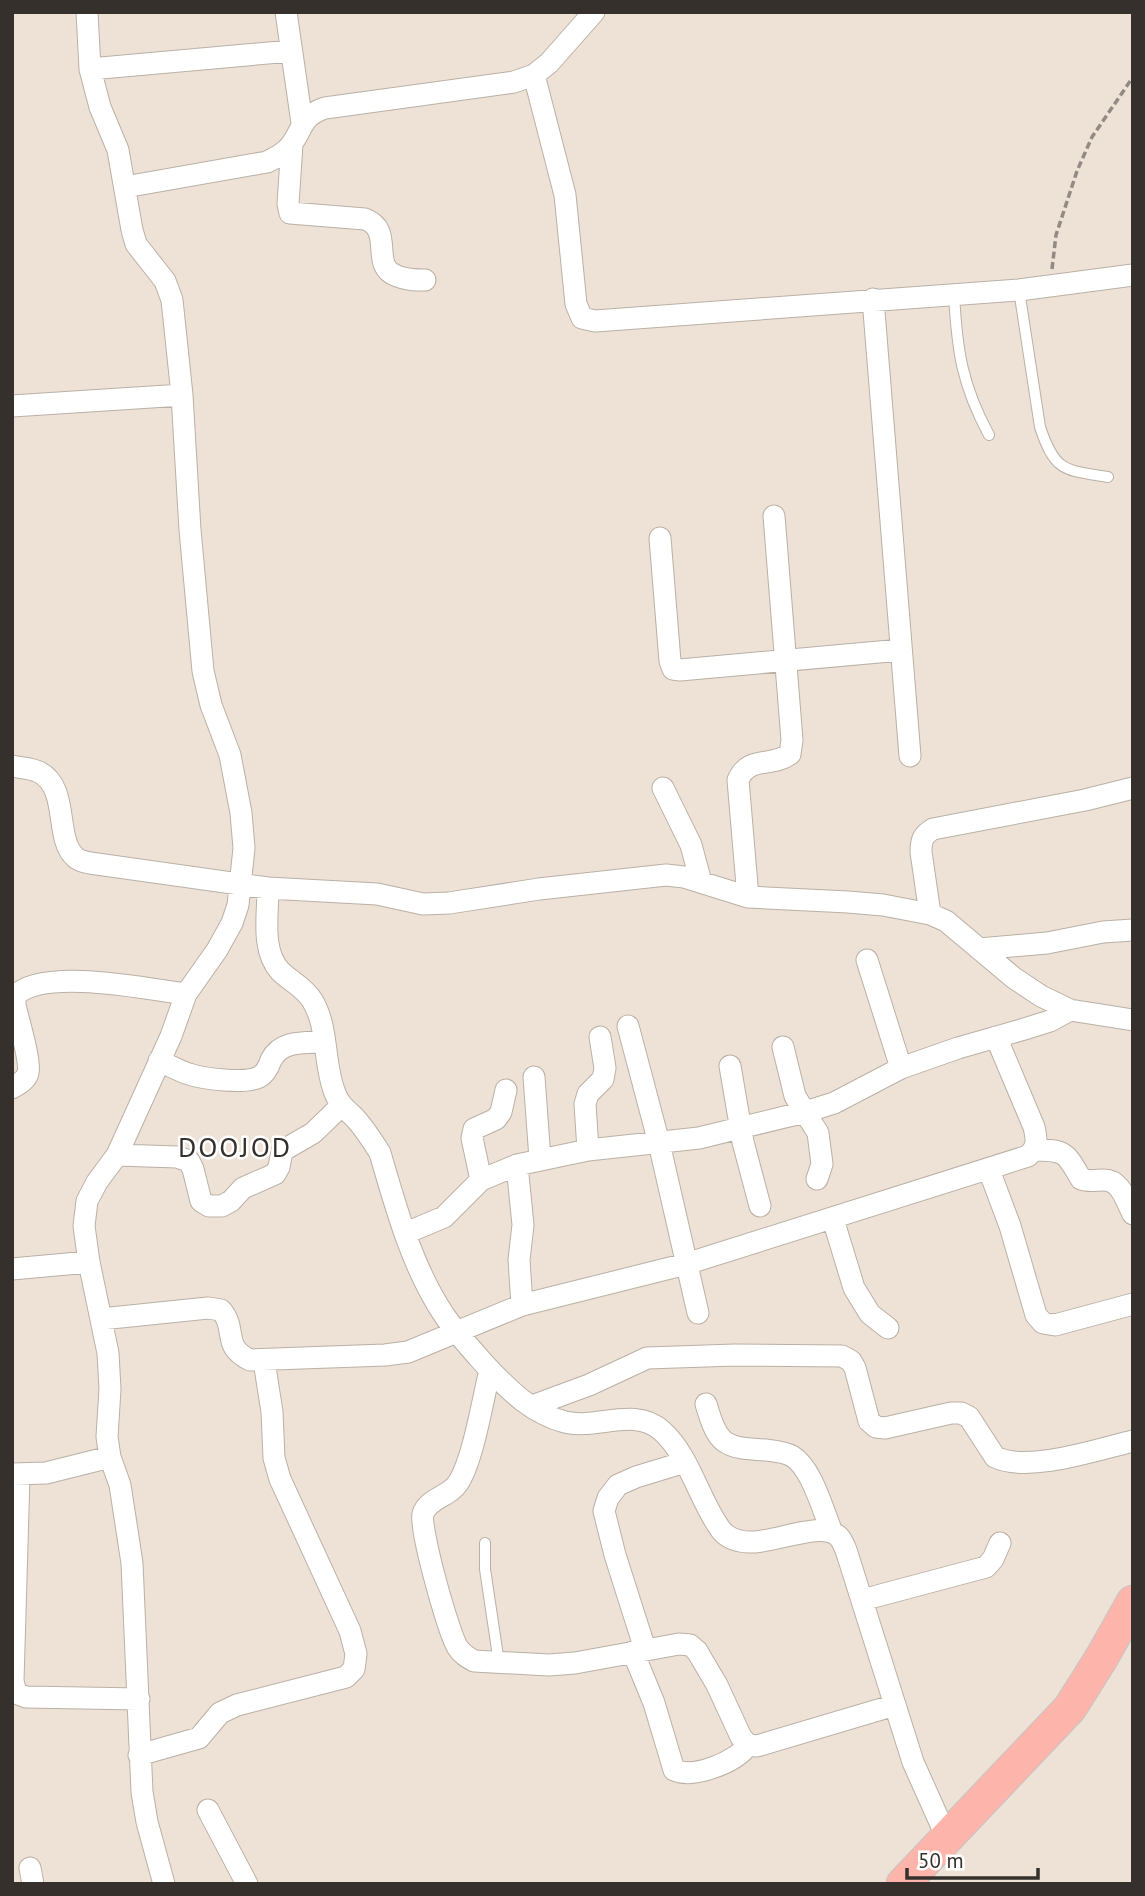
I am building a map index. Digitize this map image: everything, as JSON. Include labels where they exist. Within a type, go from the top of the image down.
[{"type":"main road","points":[[903,1884],[1070,1708],[1133,1602]]},
{"type":"street","points":[[87,12],[90,69],[100,107],[118,150],[136,244],[165,281],[172,300],[204,671],[211,705],[230,755],[241,813],[244,848],[232,923],[218,950],[186,994],[117,1155],[87,1201],[84,1226],[108,1353],[110,1389],[107,1437],[110,1457],[120,1485],[132,1563],[139,1755],[147,1822],[164,1884]]},
{"type":"street","points":[[286,12],[302,123]]},
{"type":"street","points":[[125,187],[267,162],[280,156],[292,144],[302,123],[311,113],[325,108],[514,82],[534,75],[549,63],[593,12]]},
{"type":"street","points":[[90,69],[291,51]]},
{"type":"street","points":[[534,75],[565,195],[576,304],[582,318],[595,321],[1019,290],[1133,275]]},
{"type":"street","points":[[292,144],[288,204],[290,213],[374,222],[379,230],[383,262],[387,270],[395,276],[425,280]]},
{"type":"street","points":[[873,299],[910,756]]},
{"type":"street","points":[[12,406],[182,395]]},
{"type":"street","points":[[748,897],[738,780],[743,770],[754,764],[782,759],[790,754],[792,740],[774,516]]},
{"type":"street","points":[[660,538],[670,661],[673,669],[786,662],[901,650]]},
{"type":"street","points":[[12,766],[41,773],[52,784],[60,805],[68,849],[76,859],[90,863],[240,885],[377,894],[423,904],[666,875],[684,877],[748,897],[860,903],[930,914],[946,921],[1014,978],[1041,996],[1070,1010],[1133,1020]]},
{"type":"street","points":[[663,788],[691,845],[701,882]]},
{"type":"street","points":[[930,914],[920,843],[925,834],[933,829],[1085,800],[1133,788]]},
{"type":"street","points":[[268,888],[268,945],[272,960],[312,999],[319,1016],[334,1093],[341,1106],[370,1136],[380,1153],[420,1270],[456,1332],[512,1393],[551,1418],[569,1423],[631,1419],[651,1423],[664,1432],[685,1462],[719,1527],[728,1537],[754,1543],[819,1530],[832,1532],[840,1538],[913,1762],[947,1838]]},
{"type":"street","points":[[979,949],[1047,943],[1103,932],[1133,930]]},
{"type":"street","points":[[867,961],[901,1068]]},
{"type":"street","points":[[12,1088],[28,1075],[29,1064],[13,996],[30,987],[49,982],[112,984],[186,994]]},
{"type":"street","points":[[406,1233],[444,1217],[481,1180],[517,1165],[588,1150],[659,1143],[740,1129],[805,1112],[834,1103],[901,1068],[1050,1021],[1070,1010]]},
{"type":"street","points":[[628,1026],[659,1143],[698,1313]]},
{"type":"street","points":[[588,1150],[585,1104],[587,1094],[603,1079],[605,1068],[600,1037]]},
{"type":"street","points":[[101,1319],[208,1308],[220,1310],[227,1317],[233,1349],[238,1355],[264,1362],[408,1352],[522,1305],[686,1264],[989,1170],[1028,1156],[1035,1150],[1037,1139],[996,1037]]},
{"type":"street","points":[[159,1061],[190,1075],[248,1080],[260,1077],[275,1052],[284,1045],[324,1042]]},
{"type":"street","points":[[783,1047],[795,1096],[818,1133],[822,1164],[817,1179]]},
{"type":"street","points":[[730,1066],[740,1129],[760,1206]]},
{"type":"street","points":[[534,1077],[540,1159]]},
{"type":"street","points":[[481,1180],[472,1138],[474,1129],[482,1123],[496,1119],[501,1112],[506,1090]]},
{"type":"street","points":[[117,1155],[177,1157],[189,1161],[201,1201],[209,1206],[222,1206],[243,1188],[275,1174],[282,1151],[313,1133],[341,1106]]},
{"type":"street","points":[[1035,1150],[1063,1152],[1081,1179],[1111,1180],[1118,1184],[1133,1214]]},
{"type":"street","points":[[517,1165],[523,1225],[519,1260],[522,1305]]},
{"type":"street","points":[[989,1170],[1010,1226],[1036,1315],[1043,1323],[1055,1325],[1133,1304]]},
{"type":"street","points":[[833,1219],[854,1288],[870,1314],[888,1328]]},
{"type":"street","points":[[12,1269],[89,1262]]},
{"type":"street","points":[[532,1406],[589,1385],[646,1358],[842,1356],[855,1368],[869,1421],[876,1427],[885,1428],[961,1413],[969,1417],[995,1457],[1017,1464],[1039,1462],[1133,1441]]},
{"type":"street","points":[[139,1755],[199,1738],[220,1713],[237,1705],[346,1677],[354,1669],[356,1654],[350,1631],[280,1479],[274,1458],[272,1412],[264,1362]]},
{"type":"street","points":[[490,1370],[466,1468],[458,1484],[447,1494],[428,1504],[423,1513],[423,1526],[456,1646],[464,1656],[474,1661],[549,1665],[575,1663],[679,1644],[690,1645],[697,1651],[717,1685],[741,1737],[748,1745],[769,1743],[895,1705]]},
{"type":"street","points":[[706,1404],[717,1435],[733,1447],[776,1451],[793,1457],[813,1485],[832,1532]]},
{"type":"street","points":[[110,1457],[46,1474],[15,1475],[14,1693],[26,1697],[139,1699]]},
{"type":"street","points":[[685,1462],[618,1485],[608,1498],[604,1511],[653,1703],[674,1770],[695,1773],[735,1758],[748,1745]]},
{"type":"street","points":[[862,1600],[986,1567],[1000,1543]]},
{"type":"street","points":[[208,1810],[247,1884]]},
{"type":"lane","points":[[1019,290],[1040,427],[1046,444],[1054,460],[1066,470],[1108,477]]},
{"type":"lane","points":[[954,294],[957,346],[963,373],[973,405],[989,435]]},
{"type":"lane","points":[[485,1543],[485,1569],[499,1663]]},
{"type":"path","points":[[1051,286],[1056,235],[1077,171],[1092,137],[1133,77]]},
{"type":"district","name":"DOOJOD","points":[[235,1147]]}]
